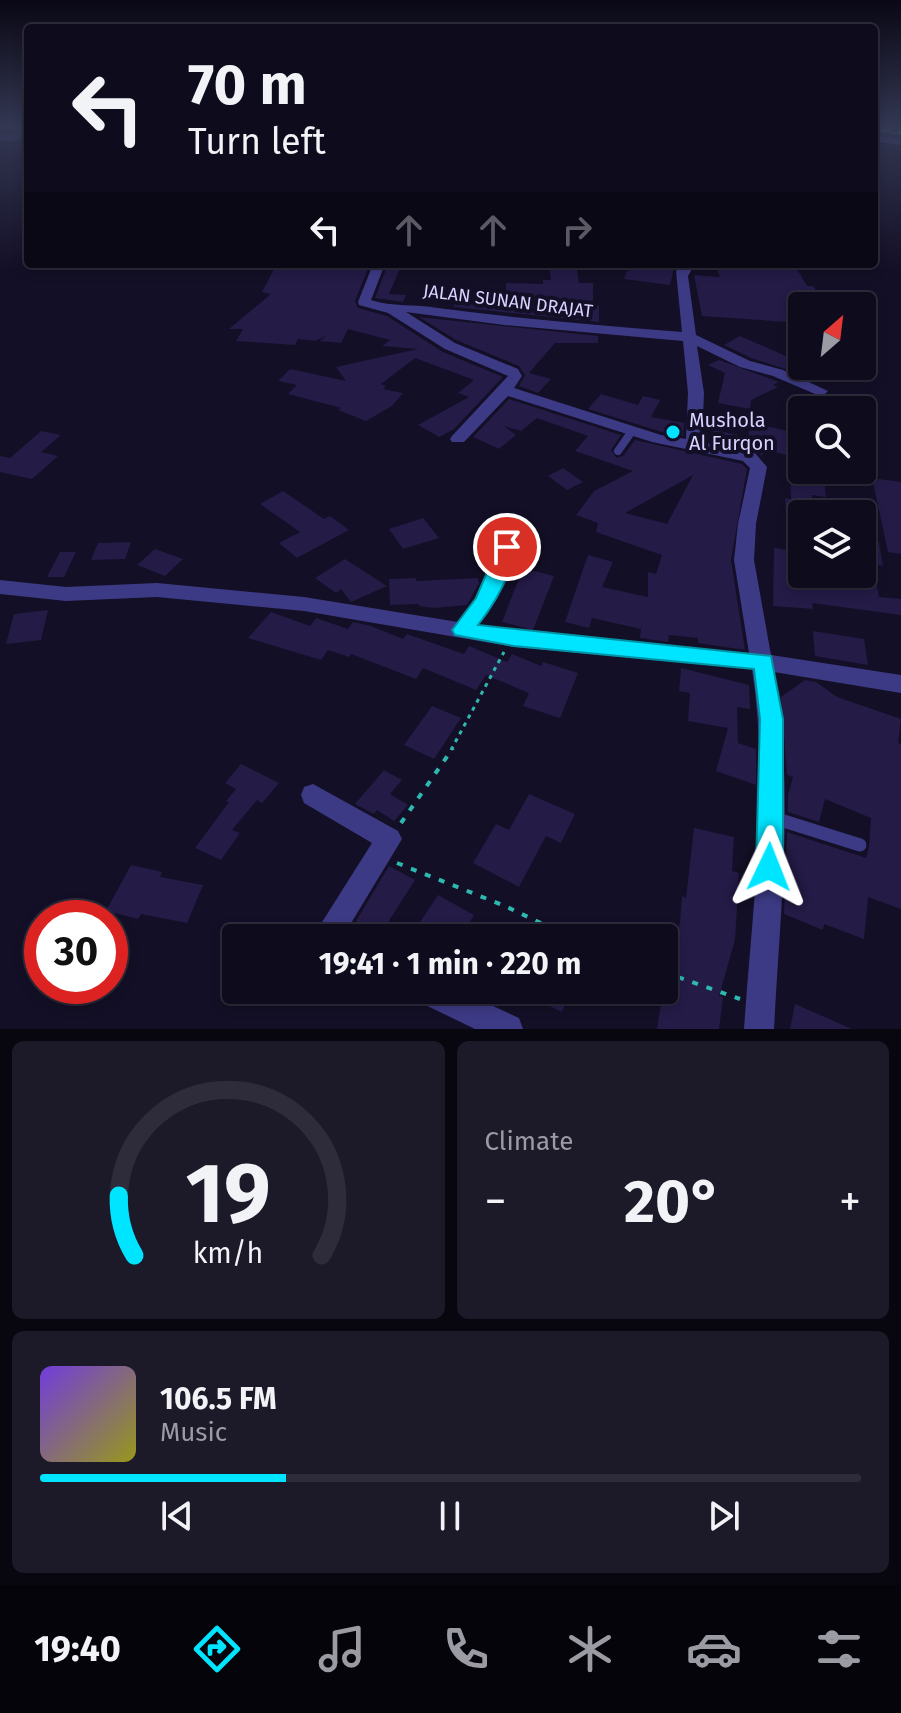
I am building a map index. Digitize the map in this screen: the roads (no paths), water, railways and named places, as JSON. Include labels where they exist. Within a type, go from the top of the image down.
[{"type":"street","points":[[377,268],[364,302],[374,308],[393,310],[450,346],[513,372],[515,376],[458,439]]},
{"type":"street","points":[[682,268],[696,393],[694,445]]},
{"type":"street","name":"JALAN SUNAN DRAJAT","points":[[393,310],[413,308],[504,321],[690,337]]},
{"type":"street","points":[[690,337],[745,364],[778,373],[820,391]]},
{"type":"street","points":[[505,390],[632,431],[749,457],[759,467],[747,524],[744,560],[764,662],[771,719],[771,817],[759,1029]]},
{"type":"street","points":[[463,630],[484,602],[504,562],[507,547]]},
{"type":"street","points":[[0,587],[66,594],[157,590],[304,604],[511,638],[764,662],[901,684]]},
{"type":"street","points":[[313,795],[384,847],[335,924]]},
{"type":"street","points":[[455,1004],[508,1029]]},
{"type":"lane","points":[[618,451],[632,431]]},
{"type":"lane","points":[[771,817],[860,845]]},
{"type":"place","name":"Mushola Al Furqon","points":[[673,432]]}]
